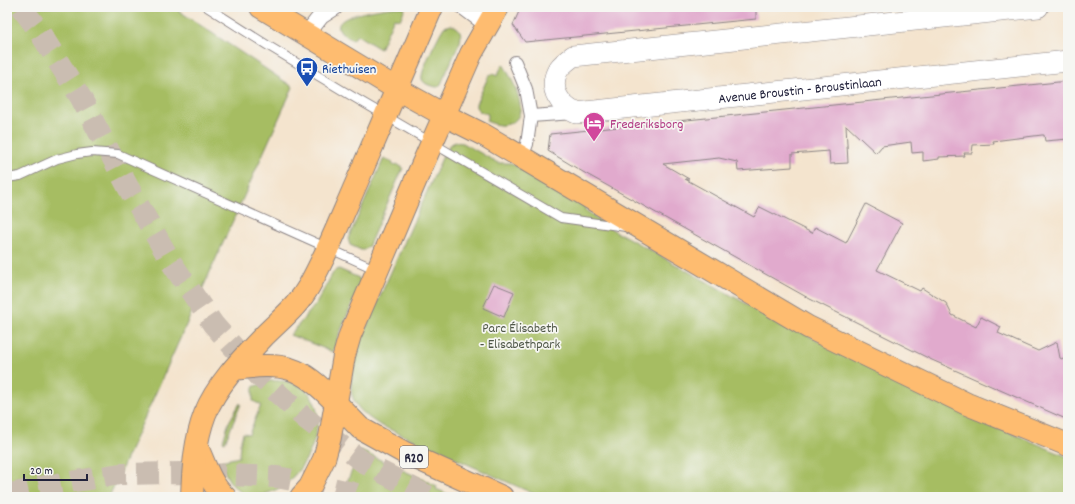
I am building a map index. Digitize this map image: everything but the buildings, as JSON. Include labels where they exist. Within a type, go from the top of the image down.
[{"type":"main road","points":[[260,7],[397,89],[522,157],[808,327],[967,404],[1068,445]]},
{"type":"main road","points":[[192,497],[192,479],[196,447],[199,431],[206,413],[218,389],[234,370],[298,303],[309,286],[386,116],[432,7]]},
{"type":"main road","points":[[301,497],[310,486],[324,459],[330,437],[335,402],[347,345],[471,54],[493,16]]},
{"type":"main road","points":[[234,370],[257,366],[274,366],[301,372],[314,381],[335,402]]},
{"type":"main road","name":"R20","points":[[335,402],[360,428],[405,453],[502,497]]},
{"type":"main road","points":[[196,447],[216,489],[224,497]]},
{"type":"street","points":[[306,35],[321,16],[335,7]]},
{"type":"street","points":[[465,7],[493,16]]},
{"type":"street","points":[[576,113],[568,110],[563,105],[554,88],[557,71],[573,56],[1038,7]]},
{"type":"street","name":"Avenue Broustin - Broustinlaan","points":[[531,116],[576,113],[1068,61]]},
{"type":"street","points":[[515,62],[526,89],[531,116],[528,144],[522,157]]},
{"type":"lane","points":[[207,7],[267,45],[386,116],[561,218],[647,230]]},
{"type":"lane","points":[[7,178],[20,176],[58,159],[77,154],[92,152],[118,154],[378,270]]},
{"type":"green space","points":[[7,7],[173,7],[293,87],[109,497],[7,497]]},
{"type":"green space","points":[[397,7],[405,8],[400,20],[394,18],[380,49],[357,35],[353,40],[341,32],[339,25],[343,20],[365,12]]},
{"type":"green space","points":[[451,25],[459,29],[461,36],[460,42],[441,84],[438,87],[431,86],[423,81],[422,75],[426,63],[444,27]]},
{"type":"green space","points":[[503,64],[516,89],[520,107],[519,115],[514,122],[502,125],[486,121],[488,114],[479,111],[476,104],[489,75],[493,74],[497,76]]},
{"type":"green space","name":"Parc Élisabeth - Elisabethpark","points":[[455,142],[463,143],[498,163],[511,163],[585,206],[585,210],[619,234],[772,318],[1002,429],[1068,457],[1068,497],[541,497],[380,425],[364,414],[352,396],[351,379],[356,354],[359,344],[443,156],[445,156],[449,147],[448,146]]},
{"type":"green space","points":[[384,158],[393,162],[392,164],[395,166],[397,164],[403,168],[368,247],[361,250],[350,245],[348,239]]},
{"type":"green space","points":[[339,269],[359,278],[361,283],[333,352],[290,335],[316,304],[334,271]]},
{"type":"green space","points":[[269,381],[296,384],[312,397],[317,416],[315,438],[305,461],[290,480],[270,492],[248,495],[242,493],[233,486],[227,477],[221,461],[239,457],[243,433],[249,434],[261,405],[253,401],[253,387]]},
{"type":"green space","points":[[240,403],[241,404],[225,442],[223,441],[229,422]]},
{"type":"green space","points":[[361,451],[437,486],[436,489],[455,497],[340,497]]},
{"type":"tunnel","points":[[21,7],[37,28],[81,98],[128,187],[171,262],[213,324],[260,377],[306,419],[366,464],[430,497]]},
{"type":"tunnel","points":[[7,495],[45,486],[120,474],[180,473],[277,477],[324,486],[363,497]]},
{"type":"place","name":"Riethuisen","points":[[307,88]]},
{"type":"place","name":"Frederiksborg","points":[[594,142]]}]
